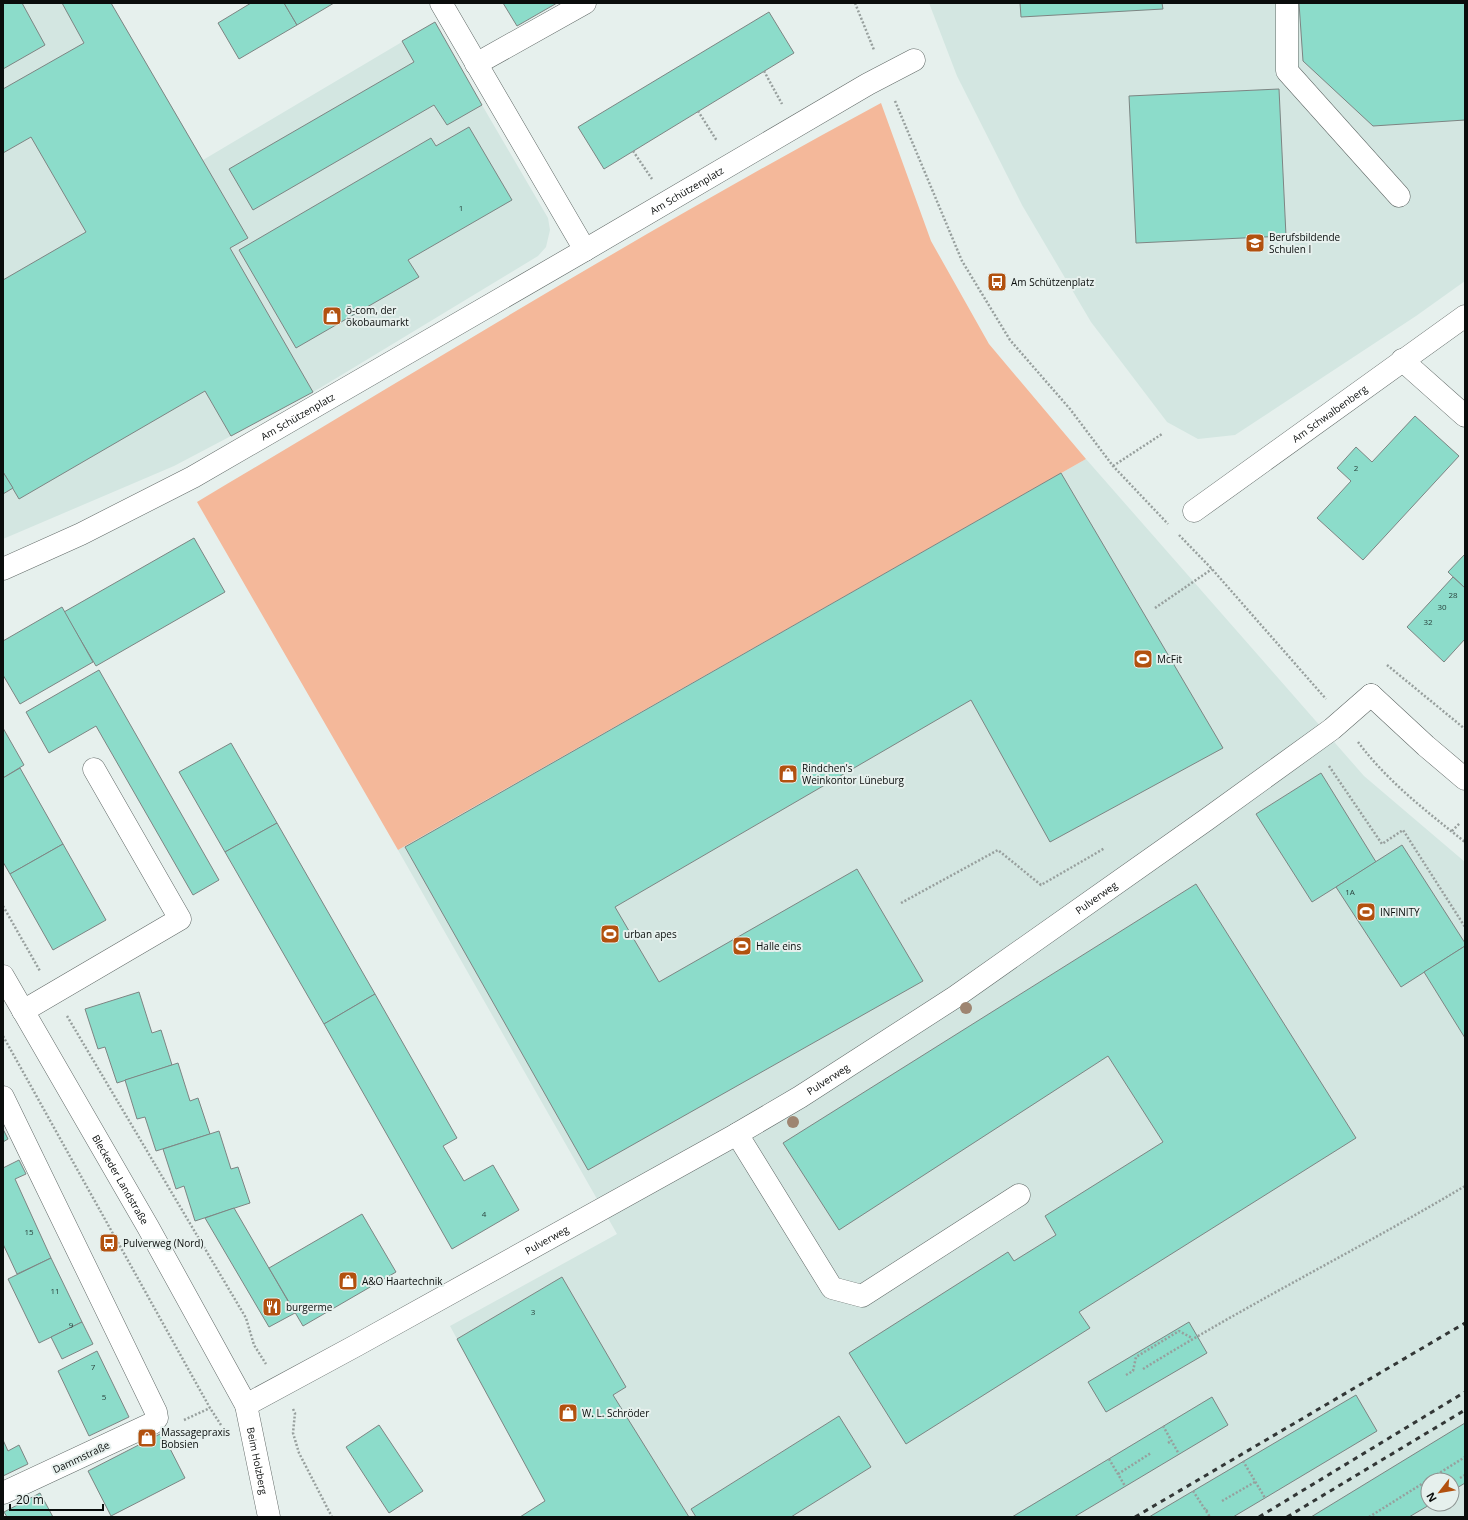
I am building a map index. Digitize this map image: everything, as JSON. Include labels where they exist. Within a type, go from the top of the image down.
[{"type":"street","points":[[441,3],[585,250]]},
{"type":"street","points":[[476,64],[585,3]]},
{"type":"street","points":[[1287,3],[1287,71],[1400,196]]},
{"type":"street","name":"Am Schützenplatz","points":[[3,568],[81,534],[193,477],[914,60]]},
{"type":"street","name":"Am Schwalbenberg","points":[[1194,511],[1465,316]]},
{"type":"street","points":[[1402,360],[1465,416]]},
{"type":"street","name":"Pulverweg","points":[[246,1405],[357,1345],[800,1098],[955,997],[1313,743],[1342,721],[1372,695],[1426,746],[1465,779]]},
{"type":"street","points":[[23,1011],[53,992],[180,919],[94,769]]},
{"type":"street","name":"Bleckeder Landstraße","points":[[6,987],[23,1011],[148,1227],[246,1405]]},
{"type":"street","name":"Dammstraße","points":[[3,1097],[153,1406],[157,1418],[153,1423],[3,1493]]},
{"type":"street","points":[[737,1134],[832,1288],[862,1296],[1019,1195]]},
{"type":"street","name":"Beim Holzberg","points":[[246,1405],[269,1517]]},
{"type":"path","points":[[855,3],[962,262],[1010,340],[1070,409],[1113,466],[1174,529]]},
{"type":"path","points":[[764,71],[784,109]]},
{"type":"path","points":[[698,111],[720,146]]},
{"type":"path","points":[[633,151],[652,180]]},
{"type":"path","points":[[1113,466],[1162,434]]},
{"type":"path","points":[[1179,535],[1212,569],[1336,709],[1342,721],[1374,763],[1401,790],[1465,842]]},
{"type":"path","points":[[1155,608],[1212,569]]},
{"type":"path","points":[[1387,665],[1465,729]]},
{"type":"path","points":[[1313,743],[1382,844],[1402,830],[1465,927]]},
{"type":"path","points":[[1452,831],[1460,823]]},
{"type":"path","points":[[900,903],[998,850],[1041,885],[1105,848]]},
{"type":"path","points":[[3,906],[4,911],[246,1318],[254,1345],[295,1412],[293,1433],[298,1454],[332,1517]]},
{"type":"path","points":[[3,1036],[202,1394],[222,1427]]},
{"type":"path","points":[[1143,1368],[1192,1338],[1413,1217],[1465,1186]]},
{"type":"path","points":[[1126,1376],[1133,1372],[1136,1357],[1180,1330],[1192,1338]]},
{"type":"path","points":[[1163,1426],[1179,1454]]},
{"type":"path","points":[[1168,1443],[1172,1440]]},
{"type":"path","points":[[1118,1474],[1151,1453]]},
{"type":"path","points":[[1369,1517],[1465,1457]]},
{"type":"path","points":[[1109,1459],[1125,1486]]},
{"type":"path","points":[[1242,1462],[1265,1498]]},
{"type":"path","points":[[1460,1478],[1465,1475]]},
{"type":"path","points":[[1222,1501],[1255,1482]]},
{"type":"path","points":[[1193,1491],[1210,1517]]},
{"type":"path","points":[[1206,1511],[1210,1509]]},
{"type":"shaded area","points":[[3,3],[111,3],[203,160],[412,36],[482,105],[548,218],[550,230],[546,247],[538,256],[320,388],[231,436],[174,466],[3,539]]},
{"type":"shaded area","name":"Berufsbildende Schulen I","points":[[929,3],[1465,3],[1465,281],[1416,316],[1235,435],[1198,439],[1167,422],[1091,322],[1022,205],[957,76]]},
{"type":"shaded area","points":[[881,103],[931,241],[989,344],[1086,459],[398,850],[197,502],[622,249],[794,150]]},
{"type":"shaded area","points":[[1086,459],[1364,776],[1465,862],[1465,1517],[520,1517],[545,1501],[450,1326],[617,1234],[398,850]]},
{"type":"building","points":[[3,3],[22,3],[45,45],[3,69]]},
{"type":"building","points":[[62,3],[111,3],[248,238],[230,248],[313,392],[231,436],[205,391],[19,499],[3,472],[3,280],[86,232],[31,137],[3,153],[3,89],[84,43]]},
{"type":"building","points":[[251,3],[284,3],[297,25],[239,59],[218,23]]},
{"type":"building","points":[[284,3],[334,3],[297,25]]},
{"type":"building","points":[[503,3],[557,3],[517,26]]},
{"type":"building","points":[[1020,3],[1162,3],[1163,9],[1021,17]]},
{"type":"building","points":[[1299,3],[1465,3],[1465,120],[1373,126],[1303,61]]},
{"type":"building","points":[[769,12],[794,53],[604,169],[578,127]]},
{"type":"building","points":[[435,22],[482,105],[447,125],[434,105],[253,210],[229,169],[414,62],[402,41]]},
{"type":"building","points":[[1279,89],[1286,236],[1136,243],[1129,96]]},
{"type":"building","points":[[469,127],[512,200],[408,260],[419,277],[296,348],[239,250],[431,138],[436,146]]},
{"type":"building","points":[[1415,416],[1459,456],[1363,560],[1317,518],[1351,481],[1337,468],[1356,447],[1372,462]]},
{"type":"building","points":[[3,472],[13,488],[3,494]]},
{"type":"building","points":[[1061,473],[1223,748],[1050,842],[971,700],[615,907],[659,982],[857,869],[923,981],[588,1170],[405,847]]},
{"type":"building","points":[[194,538],[225,592],[96,666],[64,612]]},
{"type":"building","points":[[1465,554],[1465,588],[1448,572]]},
{"type":"building","points":[[1453,577],[1465,588],[1465,639],[1444,662],[1407,627]]},
{"type":"building","points":[[62,607],[93,662],[20,704],[3,675],[3,641]]},
{"type":"building","points":[[99,670],[219,880],[193,895],[96,726],[49,753],[26,712]]},
{"type":"building","points":[[3,728],[24,765],[3,778]]},
{"type":"building","points":[[231,743],[277,823],[225,852],[179,772]]},
{"type":"building","points":[[20,768],[63,844],[10,874],[3,862],[3,778]]},
{"type":"building","points":[[1321,773],[1376,862],[1312,902],[1256,814]]},
{"type":"building","points":[[277,823],[375,994],[324,1024],[225,852]]},
{"type":"building","points":[[63,844],[106,920],[53,950],[10,874]]},
{"type":"building","points":[[1402,845],[1465,943],[1465,946],[1401,987],[1336,887]]},
{"type":"building","points":[[1196,884],[1356,1138],[1079,1312],[1090,1328],[906,1444],[849,1353],[1008,1252],[1014,1261],[1056,1235],[1045,1216],[1163,1142],[1108,1056],[839,1230],[783,1143]]},
{"type":"building","points":[[1465,946],[1465,1038],[1424,972]]},
{"type":"building","points":[[139,992],[152,1033],[161,1030],[172,1065],[117,1083],[105,1047],[98,1049],[85,1009]]},
{"type":"building","points":[[375,994],[457,1138],[443,1146],[464,1181],[493,1165],[519,1210],[452,1249],[324,1024]]},
{"type":"building","points":[[178,1063],[190,1101],[198,1098],[210,1134],[156,1151],[145,1117],[137,1119],[125,1080]]},
{"type":"building","points":[[3,1129],[8,1139],[3,1142]]},
{"type":"building","points":[[219,1131],[231,1169],[238,1167],[250,1203],[195,1221],[184,1186],[176,1189],[163,1149]]},
{"type":"building","points":[[19,1160],[26,1174],[15,1179],[51,1258],[17,1274],[3,1244],[3,1168]]},
{"type":"building","points":[[234,1208],[295,1313],[269,1327],[205,1218]]},
{"type":"building","points":[[362,1214],[396,1272],[303,1326],[269,1268]]},
{"type":"building","points":[[51,1258],[82,1322],[39,1343],[8,1279]]},
{"type":"building","points":[[562,1277],[626,1387],[613,1395],[689,1517],[520,1517],[545,1501],[457,1339]]},
{"type":"building","points":[[82,1322],[93,1344],[62,1359],[51,1337]]},
{"type":"building","points":[[1189,1322],[1207,1353],[1106,1412],[1088,1382]]},
{"type":"building","points":[[97,1351],[129,1417],[89,1436],[58,1371]]},
{"type":"building","points":[[1356,1395],[1377,1431],[1233,1517],[1149,1517]]},
{"type":"building","points":[[1212,1397],[1228,1425],[1074,1517],[1012,1517]]},
{"type":"building","points":[[839,1416],[871,1467],[791,1517],[696,1517],[691,1509]]},
{"type":"building","points":[[1465,1423],[1465,1483],[1460,1486],[1460,1472],[1420,1472],[1420,1510],[1409,1517],[1311,1517]]},
{"type":"building","points":[[379,1425],[423,1491],[389,1513],[346,1447]]},
{"type":"building","points":[[162,1433],[185,1478],[111,1516],[88,1471]]},
{"type":"building","points":[[3,1440],[8,1451],[19,1445],[28,1464],[3,1476]]},
{"type":"building","points":[[40,1493],[53,1517],[7,1517],[4,1512]]},
{"type":"railway","points":[[1135,1517],[1465,1323]]},
{"type":"railway","points":[[1259,1517],[1465,1392]]},
{"type":"railway","points":[[1287,1517],[1465,1410]]},
{"type":"place","name":"Berufsbildende Schulen I","points":[[1255,243]]},
{"type":"place","name":"Am Schützenplatz","points":[[997,282]]},
{"type":"place","name":"ö-com, der ökobaumarkt","points":[[332,316]]},
{"type":"place","name":"McFit","points":[[1143,659]]},
{"type":"place","name":"Rindchen's Weinkontor Lüneburg","points":[[788,774]]},
{"type":"place","name":"INFINITY","points":[[1366,912]]},
{"type":"place","name":"urban apes","points":[[610,934]]},
{"type":"place","name":"Halle eins","points":[[742,946]]},
{"type":"place","name":"Pulverweg (Nord)","points":[[109,1243]]},
{"type":"place","name":"A&O Haartechnik","points":[[348,1281]]},
{"type":"place","name":"burgerme","points":[[272,1307]]},
{"type":"place","name":"W. L. Schröder","points":[[568,1413]]},
{"type":"place","name":"Massagepraxis Bobsien","points":[[147,1438]]}]
